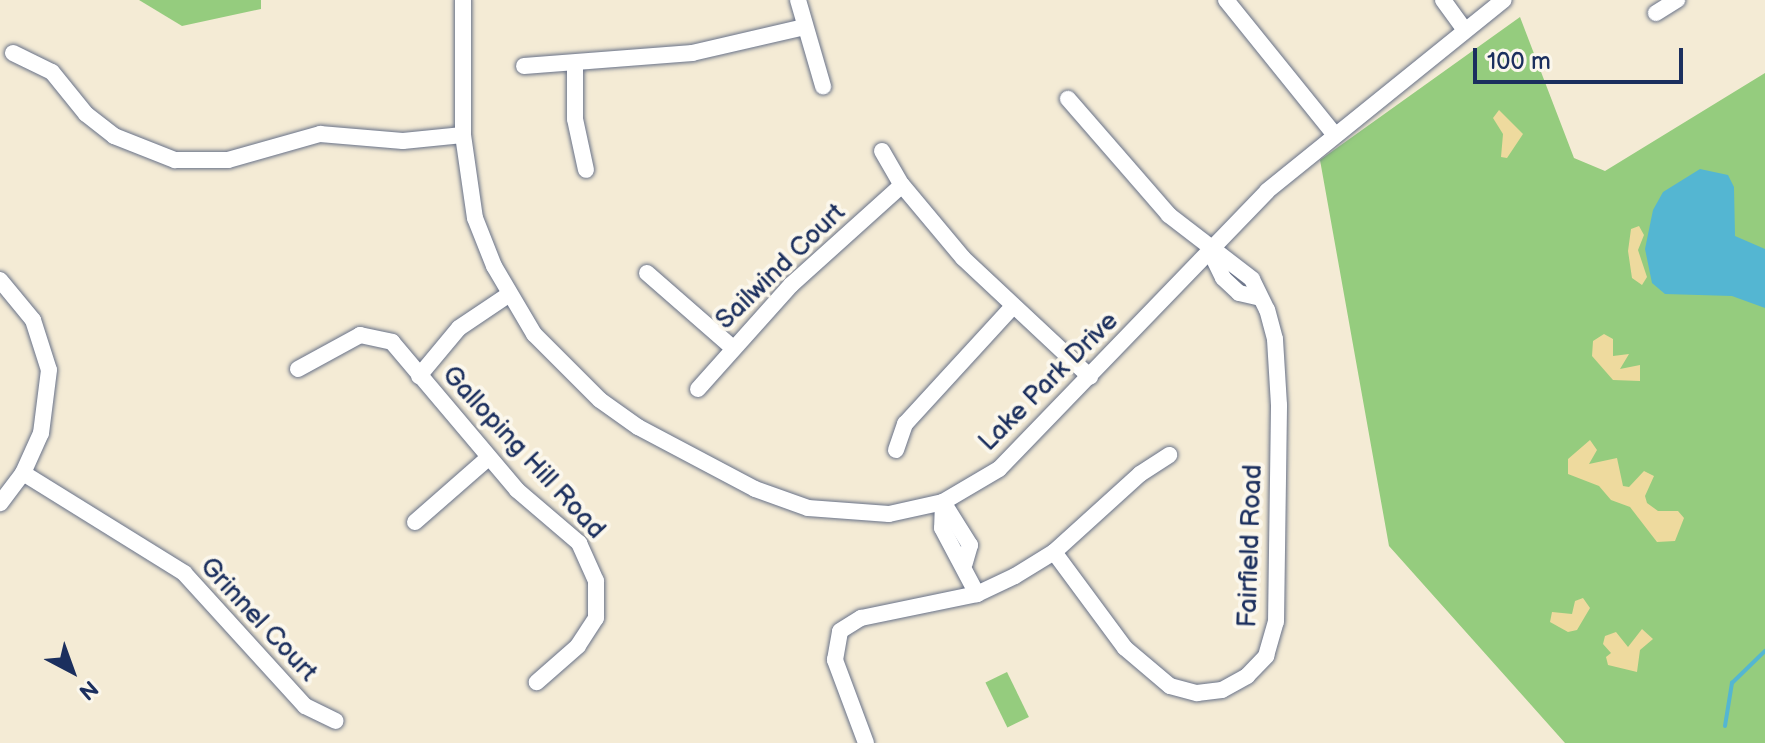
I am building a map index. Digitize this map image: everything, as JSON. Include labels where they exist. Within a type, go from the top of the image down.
[{"type":"street","name":"Lake Park Drive","points":[[463,0],[463,135],[475,218],[508,295],[565,370],[638,427],[785,503],[840,514],[889,514],[943,502],[999,469],[1209,249],[1334,134],[1504,0]]},
{"type":"street","points":[[798,0],[823,86]]},
{"type":"street","points":[[1226,0],[1334,134]]},
{"type":"street","points":[[1443,0],[1464,29]]},
{"type":"street","points":[[1656,13],[1677,0]]},
{"type":"street","points":[[524,66],[692,53],[805,27]]},
{"type":"street","points":[[13,53],[52,72],[86,114],[114,136],[175,160],[228,160],[320,134],[403,141],[463,135]]},
{"type":"street","points":[[575,64],[575,119],[586,170]]},
{"type":"street","name":"Fairfield Road","points":[[1054,552],[1125,648],[1170,686],[1197,693],[1222,690],[1247,676],[1266,656],[1276,622],[1279,405],[1275,339],[1267,310],[1257,297],[1239,293],[1223,278],[1209,249],[1159,204],[1068,99]]},
{"type":"street","points":[[882,151],[902,185],[1013,306],[1090,377]]},
{"type":"street","name":"Sailwind Court","points":[[698,389],[791,285],[902,185]]},
{"type":"street","points":[[647,273],[733,348]]},
{"type":"street","points":[[0,280],[33,320],[49,370],[47,413],[23,473],[0,503]]},
{"type":"street","points":[[419,376],[459,328],[508,295]]},
{"type":"street","points":[[896,450],[905,424],[1013,306]]},
{"type":"street","name":"Galloping Hill Road","points":[[298,369],[370,334],[392,342],[488,458],[579,543],[596,581],[599,601],[589,633],[537,682]]},
{"type":"street","points":[[866,743],[835,660],[835,643],[840,631],[861,618],[977,594],[1054,552],[1140,474],[1169,455]]},
{"type":"street","points":[[415,522],[488,458]]},
{"type":"street","name":"Grinnel Court","points":[[23,473],[184,573],[305,706],[336,721]]},
{"type":"street","points":[[943,502],[970,545],[965,563],[977,594]]},
{"type":"green space","points":[[139,0],[261,0],[261,9],[182,26]]},
{"type":"green space","points":[[1520,17],[1574,158],[1605,171],[1765,73],[1765,743],[1565,743],[1389,546],[1320,160]]},
{"type":"green space","points":[[1007,672],[1029,717],[1007,727],[985,683]]},
{"type":"sand","points":[[1499,110],[1523,134],[1507,158],[1501,157],[1503,134],[1493,118]]},
{"type":"sand","points":[[1639,226],[1644,235],[1638,250],[1647,277],[1642,285],[1632,278],[1628,251],[1631,229]]},
{"type":"sand","points":[[1604,334],[1613,339],[1613,356],[1629,354],[1620,369],[1640,365],[1640,381],[1613,380],[1592,356],[1593,341]]},
{"type":"sand","points":[[1590,440],[1597,450],[1589,464],[1617,458],[1623,486],[1629,487],[1644,471],[1654,476],[1645,496],[1647,503],[1658,511],[1678,511],[1684,518],[1675,541],[1657,542],[1630,507],[1611,500],[1599,486],[1568,474],[1568,459]]},
{"type":"sand","points":[[1583,598],[1590,608],[1577,630],[1568,632],[1550,622],[1552,612],[1572,614],[1575,601]]},
{"type":"sand","points":[[1642,629],[1653,639],[1640,650],[1637,672],[1608,665],[1606,657],[1611,653],[1603,644],[1605,636],[1616,632],[1628,647]]},
{"type":"water","points":[[1700,169],[1728,175],[1734,187],[1735,236],[1765,249],[1765,308],[1732,296],[1665,294],[1652,283],[1645,249],[1653,210],[1663,192]]},
{"type":"waterway","points":[[1725,726],[1732,683],[1765,651]]}]
